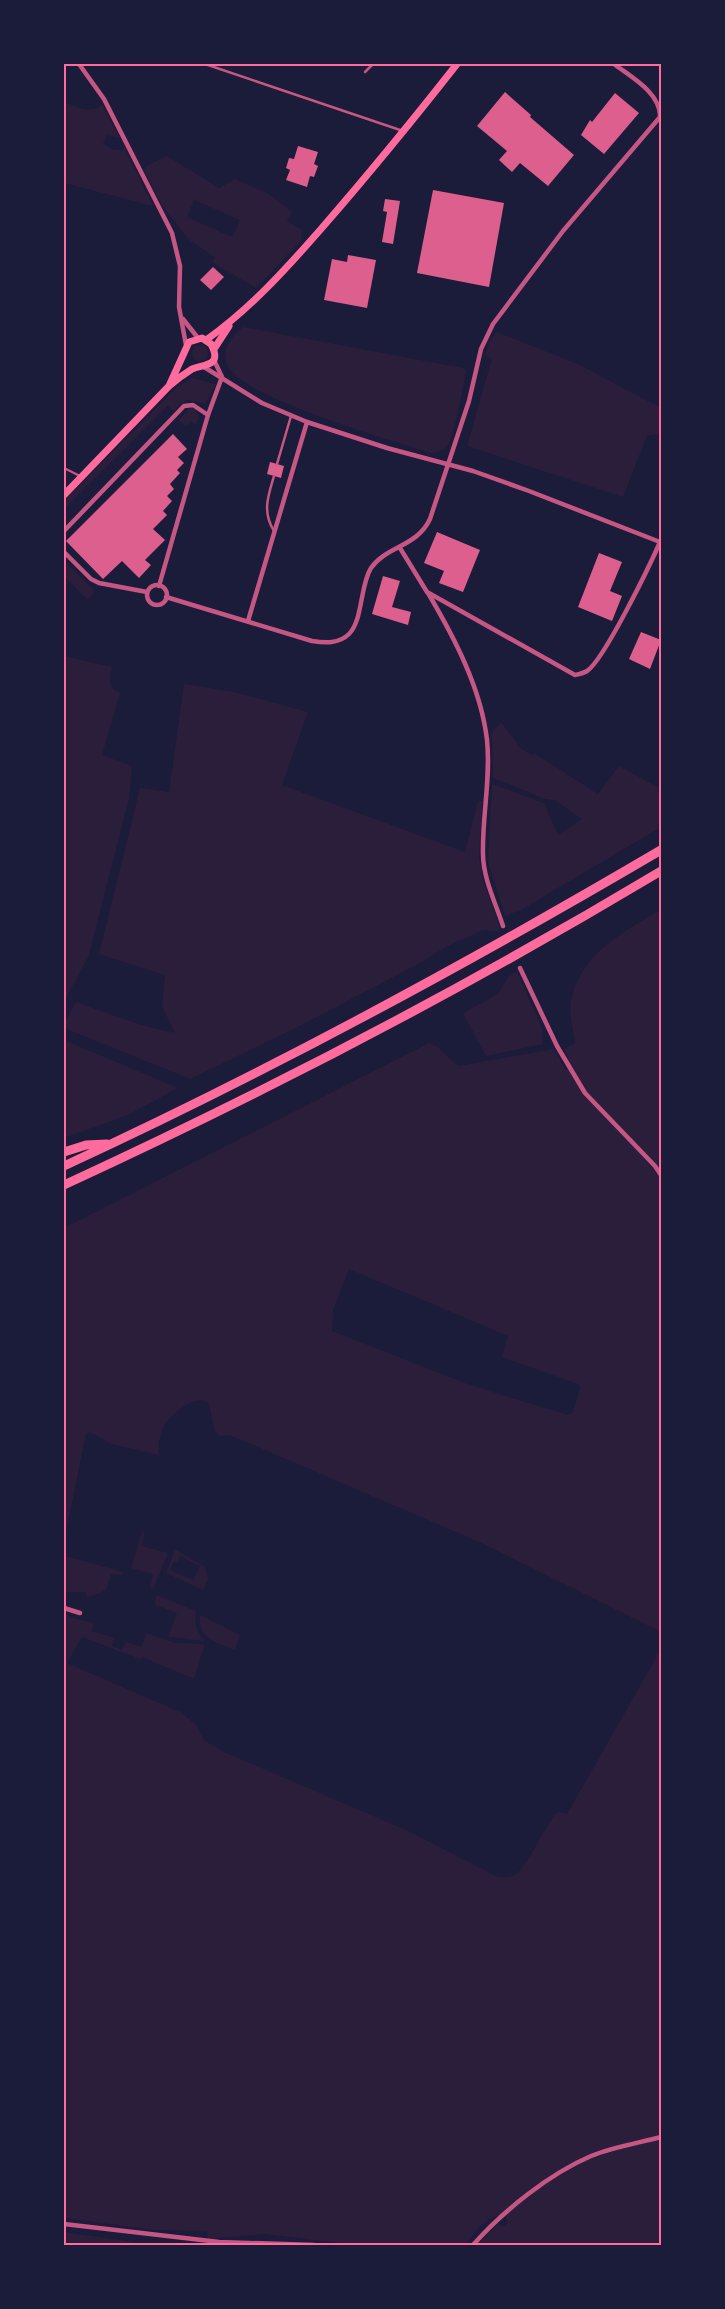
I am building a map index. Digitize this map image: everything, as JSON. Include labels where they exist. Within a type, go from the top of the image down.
[{"type":"highway","points":[[64,1166],[233,1084],[478,955],[661,850]]},
{"type":"highway","points":[[64,1185],[167,1136],[404,1015],[604,905],[661,871]]},
{"type":"highway","points":[[64,1152],[86,1145],[112,1144]]},
{"type":"main road","points":[[64,495],[169,386],[196,368],[204,367],[213,358],[214,349],[232,322],[308,244],[405,131],[457,64]]},
{"type":"main road","points":[[206,340],[232,322]]},
{"type":"main road","points":[[169,386],[184,354],[186,345],[198,338],[206,340],[214,349]]},
{"type":"main road","points":[[184,354],[188,363],[196,368]]},
{"type":"street","points":[[80,64],[104,100],[172,233],[180,266],[179,308],[186,345]]},
{"type":"street","points":[[166,598],[312,640],[334,642],[349,634],[354,626],[370,569],[377,562],[420,536],[426,528],[450,465],[469,401],[481,349],[493,324],[563,231],[660,117],[660,107],[649,91],[614,64]]},
{"type":"street","points":[[182,318],[198,338]]},
{"type":"street","points":[[159,586],[208,415],[222,377],[213,358]]},
{"type":"street","points":[[204,367],[262,403],[306,422],[529,491],[660,542],[650,565],[602,652],[586,672],[576,675],[428,592]]},
{"type":"street","points":[[64,531],[184,406],[193,405],[208,415]]},
{"type":"street","points":[[248,622],[306,422]]},
{"type":"street","points":[[400,548],[428,592],[466,668],[484,726],[487,740],[488,781],[482,855],[504,926]]},
{"type":"street","points":[[64,552],[91,578],[99,583],[147,592]]},
{"type":"street","points":[[152,586],[159,586],[165,590],[166,598],[161,603],[154,604],[148,600],[147,592],[152,586]]},
{"type":"street","points":[[520,968],[557,1046],[585,1093],[655,1166],[661,1175]]},
{"type":"street","points":[[64,1608],[80,1613]]},
{"type":"street","points":[[473,2245],[495,2222],[561,2171],[593,2155],[661,2137]]},
{"type":"street","points":[[64,2224],[217,2243],[314,2245]]},
{"type":"lane","points":[[205,64],[405,131]]},
{"type":"lane","points":[[365,72],[373,64]]},
{"type":"lane","points":[[277,464],[292,416]]},
{"type":"lane","points":[[64,468],[81,477]]},
{"type":"lane","points":[[274,476],[267,501],[266,514],[274,531]]},
{"type":"shaded area","points":[[64,102],[88,110],[102,105],[120,138],[107,135],[103,144],[113,150],[123,150],[124,147],[153,206],[64,183]]},
{"type":"shaded area","points":[[167,156],[219,188],[235,179],[269,194],[292,212],[287,221],[302,230],[301,241],[256,288],[212,262],[215,257],[189,240],[162,205],[144,171],[148,165]],"holes":[[[194,200],[240,220],[232,237],[187,217]]]},
{"type":"shaded area","points":[[243,327],[463,368],[466,370],[463,388],[449,442],[443,450],[431,453],[321,417],[261,392],[240,379],[228,366],[226,360],[225,354],[228,344]]},
{"type":"shaded area","points":[[497,332],[578,364],[661,408],[661,437],[654,434],[647,436],[623,497],[467,446],[492,358],[485,355],[490,341]]},
{"type":"shaded area","points":[[200,345],[208,353],[200,361],[192,353]]},
{"type":"shaded area","points":[[192,378],[216,384],[205,404],[187,400],[173,411],[168,405],[64,509],[64,501],[177,387]]},
{"type":"shaded area","points":[[191,407],[196,409],[199,418],[195,425],[191,421],[186,426],[179,420]]},
{"type":"shaded area","points":[[64,561],[94,590],[93,595],[87,599],[64,576]]},
{"type":"shaded area","points":[[64,656],[112,667],[110,683],[120,693],[102,755],[132,766],[129,798],[89,955],[64,1002]]},
{"type":"shaded area","points":[[184,684],[235,692],[308,712],[282,785],[465,852],[478,801],[482,801],[479,859],[483,880],[500,927],[499,931],[483,930],[444,948],[424,961],[294,1029],[190,1079],[64,1028],[64,1023],[76,1002],[141,1025],[175,1033],[162,1007],[165,975],[99,954],[140,788],[169,792]]},
{"type":"shaded area","points":[[501,722],[517,743],[517,746],[532,755],[534,753],[598,794],[619,766],[661,789],[661,827],[521,910],[505,916],[488,862],[492,784],[544,803],[558,835],[582,819],[554,800],[545,799],[493,778],[492,732]]},
{"type":"shaded area","points":[[661,910],[661,1632],[486,1545],[229,1435],[219,1436],[215,1432],[209,1404],[199,1400],[187,1405],[167,1421],[160,1438],[159,1455],[112,1444],[89,1432],[86,1434],[64,1542],[64,1228],[429,1043],[438,1047],[458,1066],[554,1049],[565,1069],[572,1068],[564,1049],[575,1043],[571,1001],[583,970],[594,957],[619,935]],"holes":[[[349,1269],[508,1336],[502,1357],[578,1384],[580,1388],[573,1412],[568,1415],[470,1385],[332,1331],[333,1310]]]},
{"type":"shaded area","points":[[517,971],[542,1028],[543,1044],[486,1056],[463,1013],[498,994],[508,977]]},
{"type":"shaded area","points":[[64,1040],[178,1088],[128,1115],[64,1138]]},
{"type":"shaded area","points":[[142,1532],[145,1532],[142,1546],[168,1553],[153,1589],[150,1588],[153,1574],[131,1568]]},
{"type":"shaded area","points":[[175,1549],[205,1567],[208,1579],[203,1590],[166,1573]],"holes":[[[180,1556],[200,1566],[194,1580],[170,1570],[174,1562],[177,1563]]]},
{"type":"shaded area","points":[[65,1556],[124,1572],[121,1575],[111,1574],[106,1590],[87,1598],[85,1592],[64,1592]]},
{"type":"shaded area","points":[[156,1595],[196,1611],[196,1627],[205,1641],[168,1637],[177,1613],[155,1605]]},
{"type":"shaded area","points":[[64,1612],[71,1617],[94,1623],[92,1631],[114,1638],[112,1646],[122,1650],[126,1642],[142,1647],[146,1633],[176,1643],[205,1644],[194,1679],[142,1657],[140,1659],[82,1637],[67,1663],[180,1712],[196,1725],[204,1740],[222,1751],[404,1829],[498,1877],[509,1877],[516,1874],[529,1858],[558,1812],[567,1814],[661,1649],[661,2245],[477,2245],[497,2225],[505,2226],[508,2222],[505,2215],[487,2221],[478,2229],[466,2245],[357,2245],[264,2234],[208,2239],[207,2231],[155,2230],[64,2218]]},
{"type":"shaded area","points":[[200,1615],[240,1635],[235,1650],[215,1642],[205,1634],[200,1623]]},
{"type":"shaded area","points":[[64,2232],[156,2245],[64,2245]]},
{"type":"building","points":[[505,92],[531,115],[530,117],[574,155],[548,186],[520,163],[512,172],[499,160],[507,151],[477,126]]},
{"type":"building","points":[[615,93],[639,113],[604,154],[581,135],[590,120],[592,122]]},
{"type":"building","points":[[298,146],[318,152],[314,164],[318,166],[314,177],[310,176],[307,187],[286,180],[290,170],[286,168],[289,158],[294,159]]},
{"type":"building","points":[[433,190],[504,203],[489,287],[417,273]]},
{"type":"building","points":[[385,199],[400,201],[393,244],[382,242],[387,212],[383,211]]},
{"type":"building","points":[[348,255],[376,260],[367,308],[324,300],[332,259],[347,262]]},
{"type":"building","points":[[213,267],[224,277],[211,290],[200,280]]},
{"type":"building","points":[[173,434],[187,449],[178,457],[184,463],[177,470],[180,473],[170,484],[174,489],[167,496],[172,501],[163,511],[167,515],[153,529],[165,540],[145,560],[151,565],[139,578],[122,561],[103,579],[66,541]]},
{"type":"building","points":[[270,462],[284,466],[281,478],[267,474]]},
{"type":"building","points":[[437,532],[480,550],[463,592],[439,583],[444,571],[424,563]]},
{"type":"building","points":[[599,553],[622,562],[610,591],[622,596],[612,621],[578,607]]},
{"type":"building","points":[[383,576],[400,581],[392,607],[411,612],[408,625],[372,614]]},
{"type":"building","points":[[641,632],[661,640],[650,669],[629,659]]}]
